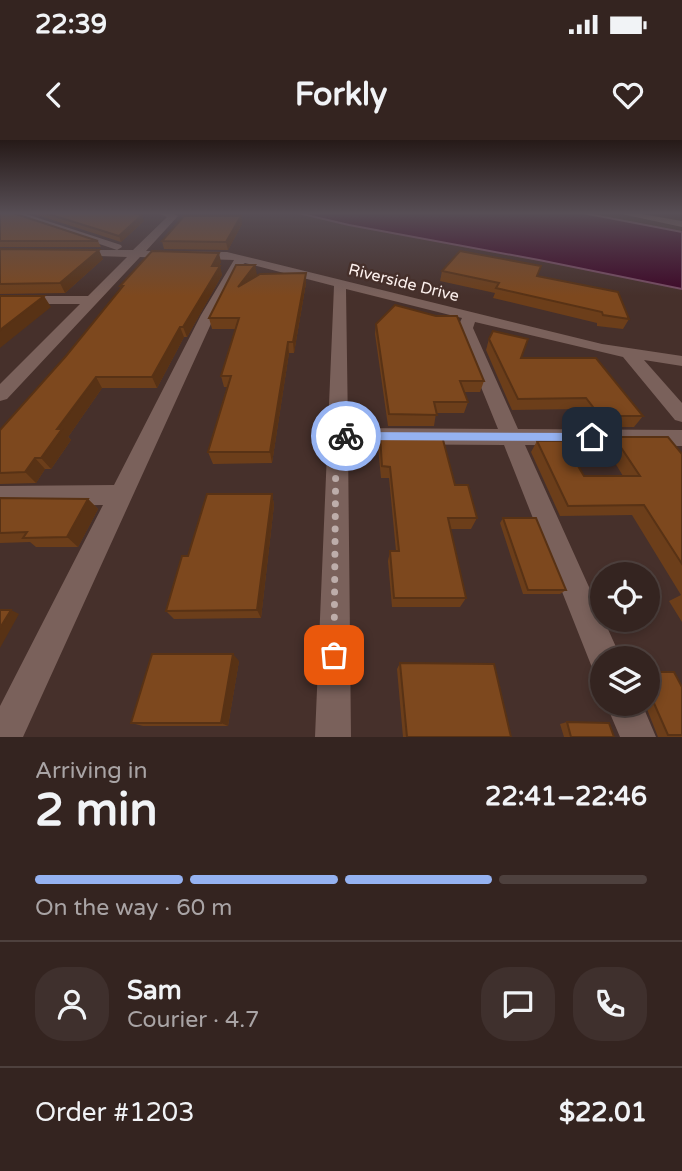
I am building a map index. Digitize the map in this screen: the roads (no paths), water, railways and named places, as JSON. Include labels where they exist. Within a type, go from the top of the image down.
[{"type":"street","points":[[98,241],[117,247],[111,253]]},
{"type":"street","points":[[0,395],[149,241]]},
{"type":"street","name":"Riverside Drive","points":[[55,253],[206,253],[244,259],[628,354],[682,361]]},
{"type":"street","points":[[4,737],[208,315],[235,264],[244,259]]},
{"type":"street","points":[[334,737],[340,284]]},
{"type":"street","points":[[0,300],[93,300]]},
{"type":"street","points":[[470,316],[465,328],[600,646]]},
{"type":"street","points":[[628,354],[682,415]]},
{"type":"street","points":[[0,374],[20,374]]},
{"type":"street","points":[[336,436],[682,438]]},
{"type":"street","points":[[0,496],[122,495]]},
{"type":"street","points":[[629,716],[638,737]]}]
